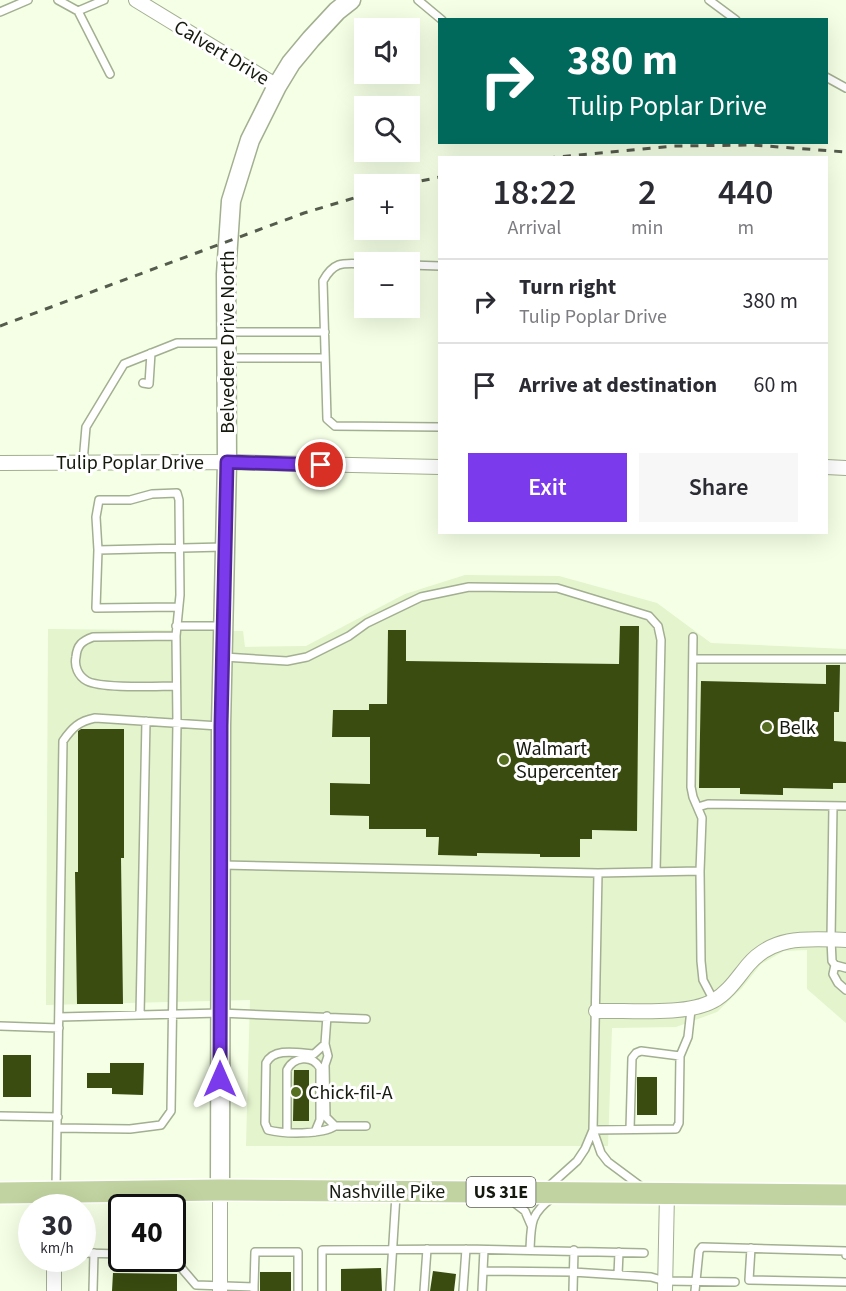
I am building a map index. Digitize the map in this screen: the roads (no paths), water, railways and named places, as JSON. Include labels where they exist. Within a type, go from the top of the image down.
[{"type":"main road","name":"Nashville Pike","points":[[96,1198],[220,1190],[846,1195]]},
{"type":"main road","name":"Nashville Pike","points":[[0,1193],[18,1195]]},
{"type":"street","name":"Calvert Drive","points":[[136,0],[278,86]]},
{"type":"street","name":"Belvedere Drive North","points":[[220,1190],[221,726],[227,462],[226,253],[231,201],[250,140],[291,63],[337,11],[351,0]]},
{"type":"street","name":"Tulip Poplar Drive","points":[[0,463],[227,462],[438,467]]},
{"type":"street","points":[[828,467],[846,468]]},
{"type":"street","points":[[596,1011],[691,1010],[714,1001],[728,989],[756,956],[773,945],[800,939],[846,940]]},
{"type":"street","points":[[220,1190],[220,1289]]},
{"type":"street","points":[[658,1193],[665,1286]]},
{"type":"street","points":[[54,1272],[54,1291]]},
{"type":"lane","points":[[0,12],[28,0]]},
{"type":"lane","points":[[58,0],[78,11],[110,74]]},
{"type":"lane","points":[[78,11],[104,0]]},
{"type":"lane","points":[[418,0],[440,18]]},
{"type":"lane","points":[[709,0],[733,18]]},
{"type":"lane","points":[[828,78],[846,88]]},
{"type":"lane","points":[[354,264],[341,263],[330,269],[323,281],[327,418],[335,426],[438,427]]},
{"type":"lane","points":[[420,265],[438,266]]},
{"type":"lane","points":[[226,344],[325,332]]},
{"type":"lane","points":[[83,462],[87,426],[124,364],[177,343],[226,344],[325,358]]},
{"type":"lane","points":[[143,383],[149,384],[152,353]]},
{"type":"lane","points":[[114,381],[123,382]]},
{"type":"lane","points":[[57,1128],[130,1129],[161,1125],[171,1111],[177,723],[176,626],[180,595],[177,493],[152,494],[130,500],[99,500],[96,517],[98,550],[96,608],[177,607]]},
{"type":"lane","points":[[98,550],[226,547]]},
{"type":"lane","points":[[223,657],[287,661],[307,657],[349,636],[367,623],[421,597],[469,587],[556,588],[649,616],[658,626],[661,640],[656,872]]},
{"type":"lane","points":[[176,626],[224,626]]},
{"type":"lane","points":[[176,636],[93,637],[83,641],[77,648],[75,660],[80,675],[88,681],[104,684],[176,686]]},
{"type":"lane","points":[[693,637],[691,787],[702,818],[701,961],[703,980],[714,1001]]},
{"type":"lane","points":[[693,659],[846,659]]},
{"type":"lane","points":[[56,1194],[63,741],[83,720],[94,718],[221,726]]},
{"type":"lane","points":[[140,1015],[146,722]]},
{"type":"lane","points":[[698,807],[708,804],[846,806]]},
{"type":"lane","points":[[834,806],[832,961],[842,969],[846,968]]},
{"type":"lane","points":[[222,865],[598,873],[700,871]]},
{"type":"lane","points":[[598,873],[593,1130],[601,1153],[608,1162],[658,1193]]},
{"type":"lane","points":[[835,965],[833,974],[837,983],[846,990]]},
{"type":"lane","points":[[593,1130],[676,1129],[679,1123],[680,1056],[688,1037],[691,1010]]},
{"type":"lane","points":[[59,1017],[220,1013],[366,1018]]},
{"type":"lane","points":[[327,1016],[326,1117],[335,1126]]},
{"type":"lane","points":[[0,1026],[59,1028]]},
{"type":"lane","points":[[325,1044],[314,1053],[276,1053],[269,1056],[266,1063],[265,1123],[268,1130],[315,1132],[328,1131],[335,1126],[366,1126]]},
{"type":"lane","points":[[630,1129],[632,1058],[641,1051],[680,1056]]},
{"type":"lane","points":[[314,1053],[325,1065]]},
{"type":"lane","points":[[287,1132],[287,1070],[291,1062],[295,1060],[310,1059],[320,1068],[320,1120],[315,1132]]},
{"type":"lane","points":[[0,1116],[58,1117]]},
{"type":"lane","points":[[530,1250],[531,1225],[535,1214],[551,1192],[555,1179],[577,1161],[593,1130]]},
{"type":"lane","points":[[390,1291],[396,1191]]},
{"type":"lane","points":[[496,1192],[525,1211],[531,1225]]},
{"type":"lane","points":[[695,1291],[699,1251],[702,1247],[846,1251],[846,1254]]},
{"type":"lane","points":[[751,1248],[749,1280],[846,1282]]},
{"type":"lane","points":[[424,1291],[427,1249]]},
{"type":"lane","points":[[322,1291],[322,1250],[466,1249],[644,1253]]},
{"type":"lane","points":[[463,1291],[466,1249]]},
{"type":"lane","points":[[482,1291],[484,1250]]},
{"type":"lane","points":[[573,1291],[574,1251]]},
{"type":"lane","points":[[185,1272],[196,1285],[220,1289],[254,1289],[255,1252],[298,1252],[298,1291]]},
{"type":"lane","points":[[618,1275],[619,1252]]},
{"type":"lane","points":[[483,1271],[573,1272],[651,1277],[665,1286],[696,1281],[735,1282]]},
{"type":"lane","points":[[93,1291],[94,1272]]},
{"type":"railway","points":[[568,156],[674,146],[752,145],[846,152]]},
{"type":"railway","points":[[420,181],[438,177]]},
{"type":"railway","points":[[0,326],[304,213],[354,198]]},
{"type":"place","name":"Belk","points":[[767,727]]},
{"type":"place","name":"Walmart Supercenter","points":[[504,760]]},
{"type":"place","name":"Chick-fil-A","points":[[296,1092]]}]
